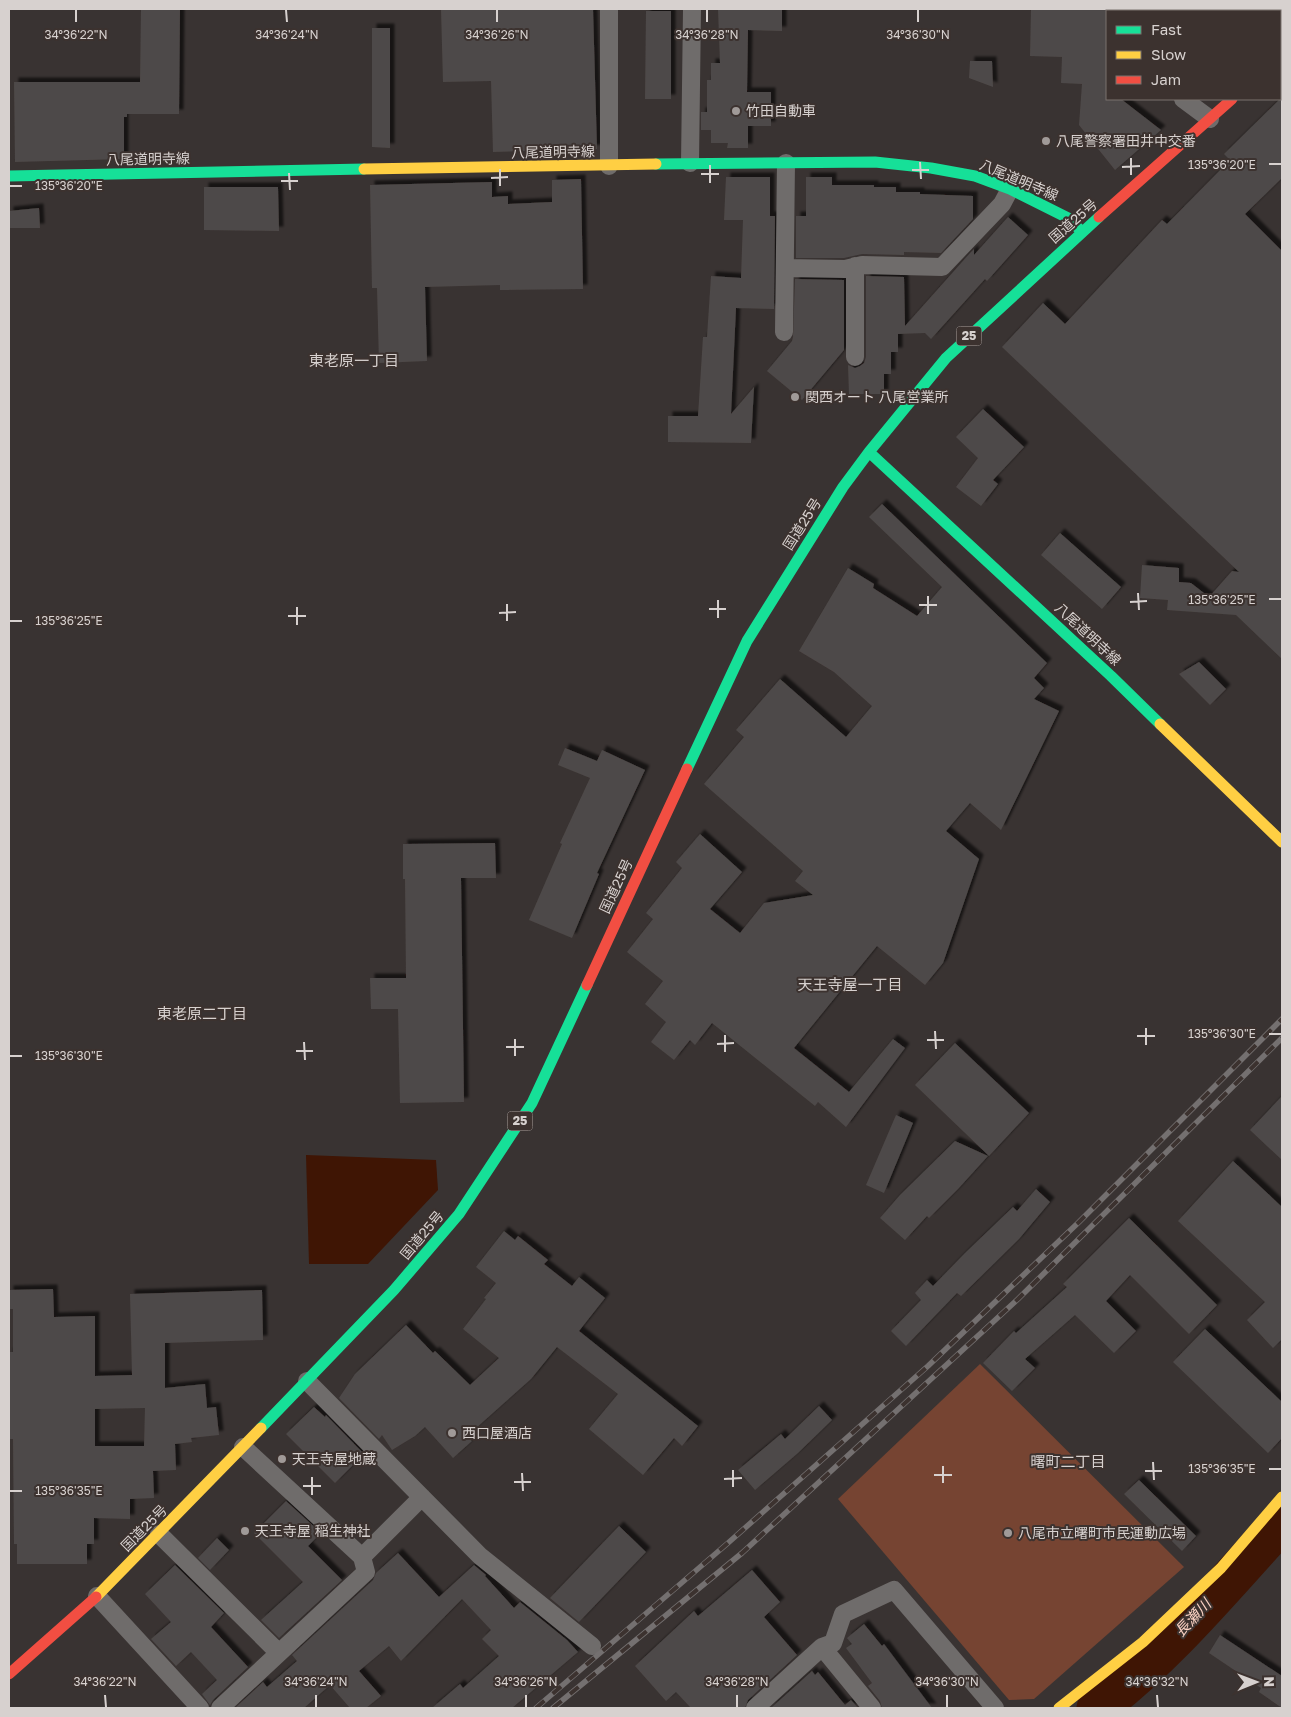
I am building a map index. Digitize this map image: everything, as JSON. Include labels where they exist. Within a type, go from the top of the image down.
[{"type":"main road","name":"国道25号","points":[[9,1674],[97,1596],[159,1534],[394,1290],[459,1214],[532,1103],[747,641],[843,488],[869,452],[946,358],[1082,232],[1231,100]]},
{"type":"main road","name":"八尾道明寺線","points":[[9,176],[875,162],[931,168],[974,176],[1010,189],[1068,218],[1082,232]]},
{"type":"main road","name":"八尾道明寺線","points":[[869,452],[1118,682],[1282,842]]},
{"type":"main road","points":[[1059,1708],[1143,1642],[1221,1568],[1282,1497]]},
{"type":"street","points":[[609,9],[609,166]]},
{"type":"street","points":[[690,164],[692,9]]},
{"type":"street","points":[[1184,100],[1210,119]]},
{"type":"street","points":[[784,332],[786,163]]},
{"type":"street","points":[[785,268],[845,268],[862,265],[942,268],[1002,204],[1010,189]]},
{"type":"street","points":[[854,266],[855,357]]},
{"type":"street","points":[[307,1381],[480,1556],[592,1646]]},
{"type":"street","points":[[220,1708],[366,1572],[362,1557],[243,1448]]},
{"type":"street","points":[[362,1557],[422,1497]]},
{"type":"street","points":[[159,1534],[279,1653]]},
{"type":"street","points":[[755,1708],[822,1647],[833,1643],[843,1614],[894,1590],[995,1708]]},
{"type":"street","points":[[97,1596],[200,1708]]},
{"type":"street","points":[[822,1647],[872,1708]]},
{"type":"shaded area","points":[[306,1155],[436,1160],[438,1190],[368,1264],[309,1264]]},
{"type":"shaded area","name":"八尾市立曙町市民運動広場","points":[[980,1364],[1184,1567],[1034,1699],[1009,1700],[838,1499]]},
{"type":"building","points":[[141,9],[180,9],[179,114],[127,114],[127,117],[124,117],[124,159],[15,162],[14,82],[140,82]]},
{"type":"building","points":[[441,9],[593,9],[597,149],[493,152],[491,81],[443,82]]},
{"type":"building","points":[[718,9],[782,9],[782,31],[748,30],[747,92],[771,92],[771,126],[748,126],[748,148],[727,148],[728,143],[711,143],[711,130],[701,130],[701,112],[707,112],[707,80],[711,80],[711,63],[720,63]]},
{"type":"building","points":[[1031,9],[1107,9],[1106,100],[1122,100],[1161,130],[1115,170],[1079,125],[1082,84],[1061,83],[1062,57],[1030,56]]},
{"type":"building","points":[[646,11],[671,11],[671,99],[645,99]]},
{"type":"building","points":[[372,28],[390,28],[390,148],[372,147]]},
{"type":"building","points":[[970,61],[992,61],[993,87],[969,78]]},
{"type":"building","points":[[1281,98],[1282,178],[1245,214],[1282,251],[1282,659],[1236,615],[1167,610],[1168,600],[1140,598],[1142,565],[1179,568],[1179,582],[1191,583],[1209,597],[1232,571],[1239,572],[1002,347],[1043,303],[1065,324],[1162,220],[1167,224],[1230,160],[1224,154]]},
{"type":"building","points":[[726,177],[770,177],[770,216],[775,216],[774,309],[736,308],[731,414],[754,387],[751,443],[668,442],[668,416],[698,416],[703,337],[707,337],[711,276],[741,278],[743,220],[724,220]]},
{"type":"building","points":[[806,177],[832,177],[832,185],[874,185],[874,187],[896,187],[896,192],[973,196],[973,219],[941,253],[904,252],[904,255],[862,254],[844,258],[796,258],[796,216],[806,216]]},
{"type":"building","points":[[581,179],[583,289],[500,290],[500,285],[425,287],[427,361],[379,363],[377,288],[372,288],[370,185],[492,182],[492,197],[508,196],[508,204],[552,202],[552,180]]},
{"type":"building","points":[[204,187],[278,187],[279,231],[204,230]]},
{"type":"building","points":[[39,208],[40,228],[9,228],[9,211]]},
{"type":"building","points":[[1008,217],[1028,235],[987,281],[985,279],[931,339],[925,333],[898,334],[898,352],[891,352],[891,374],[884,374],[884,394],[849,394],[848,365],[855,368],[860,366],[864,363],[866,357],[866,276],[904,277],[905,326],[970,253],[974,249],[974,255]]},
{"type":"building","points":[[795,279],[844,280],[844,350],[802,400],[767,371],[792,341]]},
{"type":"building","points":[[983,409],[1024,447],[993,480],[998,484],[981,506],[956,487],[978,458],[956,437]]},
{"type":"building","points":[[882,504],[1047,663],[1034,678],[1044,688],[1034,699],[1059,711],[1001,830],[970,803],[946,831],[979,859],[943,963],[925,985],[877,946],[794,1048],[849,1092],[893,1039],[905,1048],[846,1127],[818,1102],[815,1106],[712,1023],[695,1045],[690,1040],[674,1060],[651,1042],[666,1022],[645,1004],[663,981],[627,952],[653,919],[646,913],[682,868],[676,862],[700,834],[742,872],[710,909],[740,933],[764,903],[813,895],[795,881],[803,871],[704,784],[744,737],[736,730],[780,679],[846,737],[872,706],[834,672],[799,651],[848,568],[874,584],[873,588],[917,616],[942,587],[869,517]]},
{"type":"building","points":[[1060,533],[1121,587],[1102,609],[1041,555]]},
{"type":"building","points":[[1199,662],[1226,689],[1210,705],[1179,674]]},
{"type":"building","points":[[565,748],[597,761],[602,750],[645,770],[597,873],[599,874],[572,938],[529,920],[562,844],[560,843],[590,778],[558,765]]},
{"type":"building","points":[[495,843],[496,878],[461,878],[464,1102],[400,1103],[398,1009],[371,1009],[370,978],[406,978],[403,844]]},
{"type":"building","points":[[955,1043],[1029,1113],[989,1156],[915,1085]]},
{"type":"building","points":[[1282,1096],[1282,1160],[1250,1130]]},
{"type":"building","points":[[896,1115],[913,1123],[884,1193],[866,1185]]},
{"type":"building","points":[[955,1141],[988,1156],[958,1189],[929,1218],[927,1216],[905,1240],[880,1218],[900,1195]]},
{"type":"building","points":[[1233,1161],[1282,1207],[1282,1339],[1273,1348],[1247,1320],[1265,1302],[1178,1221]]},
{"type":"building","points":[[1036,1189],[1050,1202],[1019,1239],[961,1296],[957,1293],[906,1346],[891,1331],[921,1300],[915,1293],[927,1280],[933,1286],[1013,1207],[1017,1211]]},
{"type":"building","points":[[1129,1218],[1217,1305],[1189,1334],[1130,1275],[1106,1301],[1136,1331],[1114,1353],[1075,1315],[1025,1359],[1035,1368],[1012,1391],[983,1363],[1014,1331],[1016,1333],[1067,1287],[1063,1284]]},
{"type":"building","points":[[504,1231],[515,1240],[518,1236],[548,1260],[544,1264],[572,1286],[579,1277],[605,1298],[579,1331],[698,1426],[682,1446],[674,1438],[643,1475],[589,1429],[618,1394],[557,1347],[531,1379],[466,1437],[472,1441],[453,1458],[425,1427],[415,1436],[392,1450],[382,1435],[379,1439],[339,1398],[355,1374],[406,1325],[433,1353],[435,1351],[470,1385],[499,1358],[463,1329],[496,1283],[476,1267]]},
{"type":"building","points":[[53,1289],[54,1317],[95,1316],[95,1376],[132,1375],[130,1294],[262,1290],[263,1340],[165,1343],[165,1388],[205,1384],[207,1408],[216,1407],[219,1435],[191,1438],[192,1442],[175,1444],[176,1470],[153,1471],[154,1498],[130,1499],[130,1519],[94,1518],[94,1544],[87,1544],[87,1564],[17,1564],[17,1544],[14,1544],[13,1439],[9,1439],[9,1352],[13,1352],[13,1309],[9,1309],[9,1290]],"holes":[[[145,1408],[144,1446],[95,1446],[95,1409]]]},
{"type":"building","points":[[1205,1329],[1282,1402],[1282,1438],[1268,1453],[1173,1362]]},
{"type":"building","points":[[819,1406],[832,1420],[798,1453],[755,1490],[738,1470],[781,1434],[785,1439]]},
{"type":"building","points":[[314,1407],[325,1417],[326,1415],[364,1454],[335,1483],[286,1434]]},
{"type":"building","points":[[1139,1480],[1196,1536],[1182,1551],[1124,1494]]},
{"type":"building","points":[[286,1501],[321,1533],[308,1546],[342,1580],[279,1638],[261,1620],[303,1582],[254,1533]]},
{"type":"building","points":[[619,1526],[646,1552],[579,1622],[550,1598]]},
{"type":"building","points":[[217,1538],[229,1550],[210,1570],[198,1558]]},
{"type":"building","points":[[398,1553],[439,1597],[474,1565],[486,1575],[514,1608],[520,1602],[567,1640],[578,1652],[512,1708],[432,1708],[460,1684],[463,1688],[499,1656],[482,1639],[491,1630],[462,1599],[401,1661],[389,1646],[359,1671],[381,1696],[366,1708],[350,1708],[330,1685],[304,1708],[235,1708],[263,1682],[267,1687],[297,1661],[292,1655],[373,1580],[376,1573]]},
{"type":"building","points":[[175,1565],[224,1613],[211,1627],[248,1667],[210,1705],[202,1694],[217,1680],[191,1652],[176,1666],[151,1639],[171,1622],[145,1594]]},
{"type":"building","points":[[752,1570],[780,1602],[764,1617],[797,1655],[748,1700],[745,1708],[691,1708],[676,1692],[666,1701],[635,1666],[694,1611],[698,1616]]},
{"type":"building","points":[[864,1624],[882,1646],[884,1644],[932,1708],[882,1708],[880,1701],[868,1686],[872,1683],[846,1648],[852,1644],[847,1638]]},
{"type":"building","points":[[1220,1635],[1282,1676],[1282,1708],[1259,1692],[1261,1688],[1209,1653]]},
{"type":"building","points":[[812,1671],[815,1675],[818,1672],[845,1705],[851,1700],[858,1708],[771,1708]]},
{"type":"waterway","name":"長瀬川","points":[[1097,1708],[1171,1643],[1282,1522]]},
{"type":"railway","points":[[536,1708],[728,1543],[928,1366],[1079,1222],[1282,1019]]},
{"type":"railway","points":[[553,1708],[742,1553],[1018,1299],[1282,1038]]},
{"type":"traffic: fast","points":[[656,164],[875,162],[931,168],[975,176],[1010,189],[1068,218],[1082,232]]},
{"type":"traffic: fast","points":[[9,176],[364,169]]},
{"type":"traffic: fast","points":[[687,769],[747,641],[843,487],[869,452],[946,358],[1099,217]]},
{"type":"traffic: fast","points":[[869,452],[1111,676],[1160,724]]},
{"type":"traffic: fast","points":[[261,1428],[394,1290],[459,1214],[532,1103],[587,985]]},
{"type":"traffic: slow","points":[[364,169],[656,164]]},
{"type":"traffic: slow","points":[[1160,724],[1282,842]]},
{"type":"traffic: slow","points":[[96,1597],[261,1428]]},
{"type":"traffic: slow","points":[[1059,1708],[1143,1642],[1221,1568],[1282,1497]]},
{"type":"traffic: jam","points":[[1099,217],[1231,100]]},
{"type":"traffic: jam","points":[[587,985],[687,769]]},
{"type":"traffic: jam","points":[[9,1674],[96,1597]]},
{"type":"place","name":"竹田自動車","points":[[736,111]]},
{"type":"place","name":"八尾警察署田井中交番","points":[[1046,141]]},
{"type":"place","name":"関西オート 八尾営業所","points":[[795,397]]},
{"type":"place","name":"西口屋酒店","points":[[452,1433]]},
{"type":"place","name":"天王寺屋地蔵","points":[[282,1459]]},
{"type":"place","name":"天王寺屋 稲生神社","points":[[245,1531]]},
{"type":"place","name":"八尾市立曙町市民運動広場","points":[[1008,1533]]},
{"type":"district","name":"東老原一丁目","points":[[354,361]]},
{"type":"district","name":"天王寺屋一丁目","points":[[850,985]]},
{"type":"district","name":"東老原二丁目","points":[[202,1014]]},
{"type":"district","name":"曙町二丁目","points":[[1068,1462]]}]
